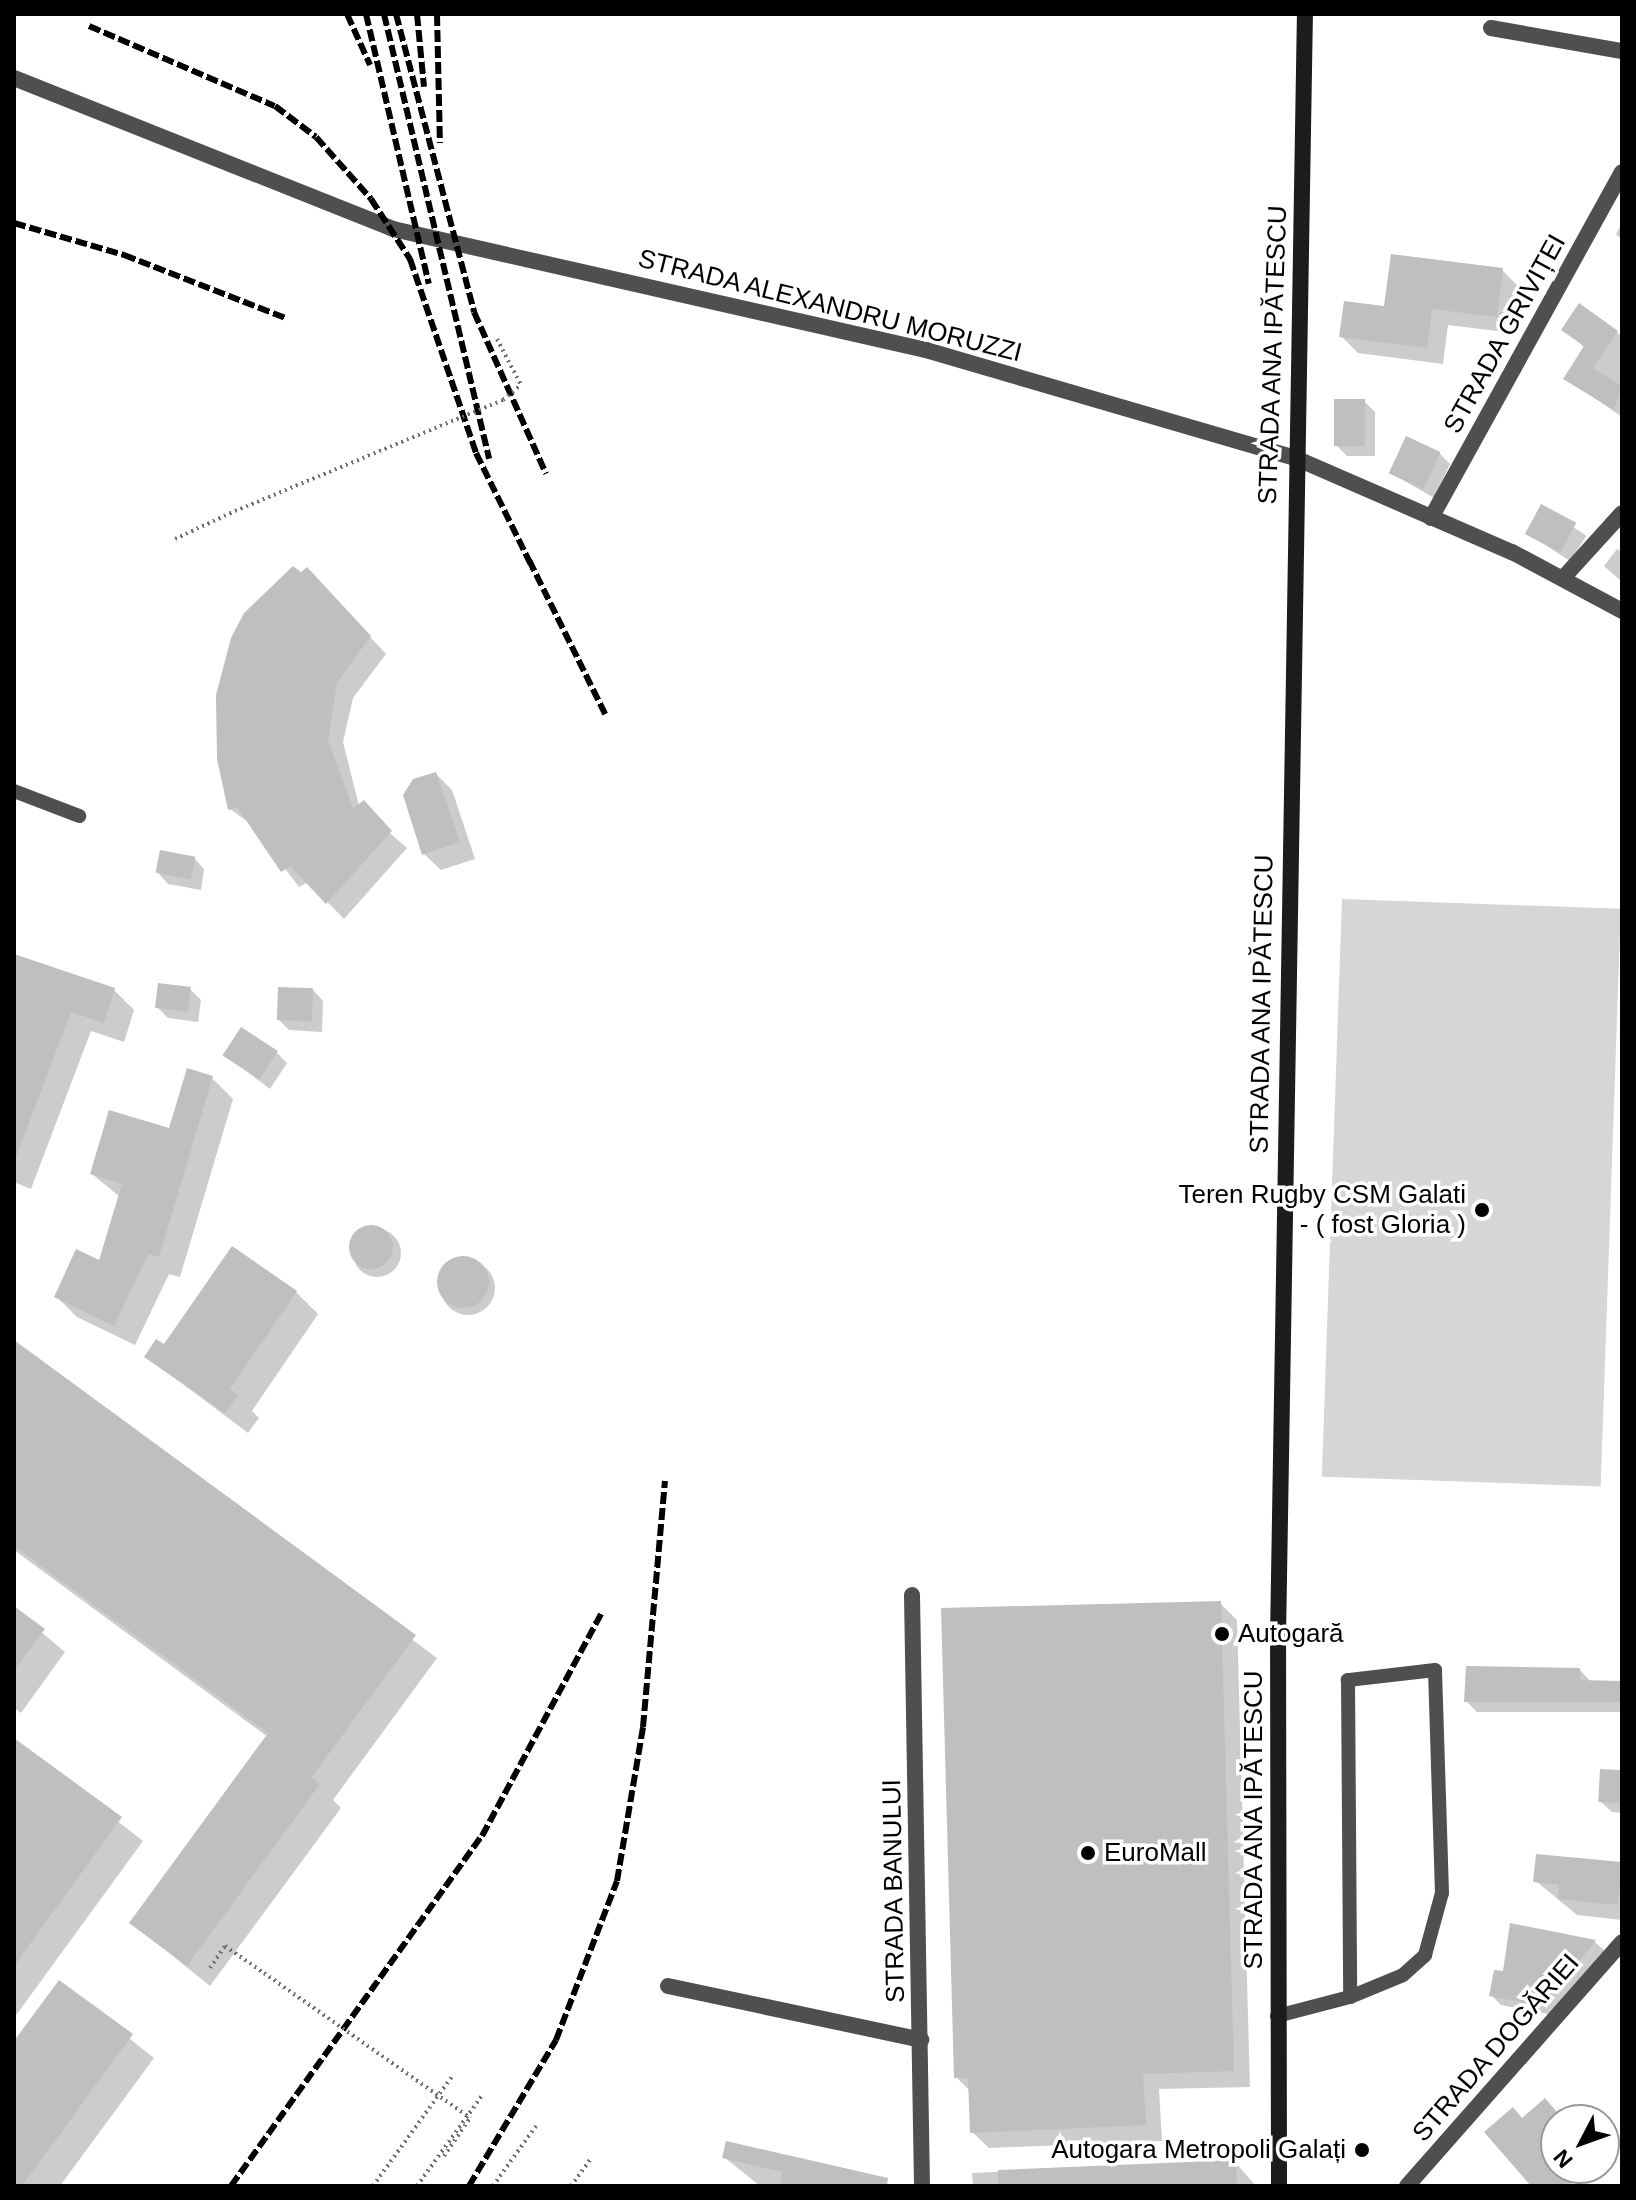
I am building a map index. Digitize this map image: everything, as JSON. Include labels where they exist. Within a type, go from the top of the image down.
[{"type":"main road","name":"STRADA ANA IPĂTESCU","points":[[1279,2186],[1277,2016],[1293,457],[1305,14]]},
{"type":"street","points":[[1491,28],[1622,51]]},
{"type":"street","name":"STRADA ALEXANDRU MORUZZI","points":[[14,78],[393,229],[926,350],[1293,457],[1564,577],[1622,611]]},
{"type":"street","name":"STRADA GRIVIȚEI","points":[[1431,518],[1622,172]]},
{"type":"street","points":[[1564,577],[1622,513]]},
{"type":"street","name":"STRADA BANULUI","points":[[912,1595],[922,2186]]},
{"type":"street","name":"STRADA DOGĂRIEI","points":[[1407,2186],[1622,1942]]},
{"type":"street","points":[[668,1986],[921,2040]]},
{"type":"lane","points":[[14,791],[79,816]]},
{"type":"lane","points":[[1277,2016],[1350,1997],[1403,1975],[1425,1955],[1438,1915],[1435,1670],[1348,1680],[1350,1997]]},
{"type":"path","points":[[175,539],[503,400],[521,385],[497,339]]},
{"type":"path","points":[[210,1968],[225,1946],[470,2118],[444,2156]]},
{"type":"path","points":[[373,2186],[453,2075]]},
{"type":"path","points":[[417,2186],[483,2094]]},
{"type":"path","points":[[493,2186],[536,2126]]},
{"type":"path","points":[[571,2186],[591,2158]]},
{"type":"shaded area","name":"Teren Rugby CSM Galati - ( fost Gloria )","points":[[1342,899],[1621,909],[1601,1486],[1322,1477]]},
{"type":"building","points":[[1391,254],[1503,268],[1497,317],[1432,309],[1427,348],[1339,337],[1344,301],[1384,306]]},
{"type":"building","points":[[1579,303],[1618,331],[1593,368],[1622,386],[1614,410],[1563,379],[1584,346],[1561,330]]},
{"type":"building","points":[[1334,399],[1365,399],[1365,446],[1334,446]]},
{"type":"building","points":[[1406,436],[1440,452],[1423,489],[1389,473]]},
{"type":"building","points":[[1541,504],[1576,523],[1560,553],[1525,534]]},
{"type":"building","points":[[293,566],[301,572],[307,567],[371,636],[337,682],[328,740],[353,808],[364,800],[392,831],[326,904],[290,866],[281,872],[237,807],[228,810],[217,759],[216,695],[231,638],[244,613]]},
{"type":"building","points":[[436,772],[460,842],[422,855],[403,795],[413,779]]},
{"type":"building","points":[[160,850],[195,857],[191,879],[156,873]]},
{"type":"building","points":[[14,954],[115,988],[104,1023],[71,1012],[16,1157]]},
{"type":"building","points":[[158,983],[191,987],[188,1012],[155,1008]]},
{"type":"building","points":[[278,987],[313,988],[312,1021],[277,1020]]},
{"type":"building","points":[[241,1027],[278,1051],[259,1079],[222,1056]]},
{"type":"building","points":[[187,1068],[213,1076],[159,1257],[148,1254],[114,1326],[54,1297],[76,1249],[99,1260],[122,1184],[90,1174],[109,1110],[169,1128]]},
{"type":"building","points":[[371,1225],[387,1231],[393,1247],[387,1263],[371,1269],[355,1263],[349,1247],[355,1231]]},
{"type":"building","points":[[232,1246],[297,1291],[230,1389],[238,1395],[225,1413],[144,1357],[156,1339],[164,1344]]},
{"type":"building","points":[[463,1256],[481,1264],[489,1282],[481,1300],[463,1308],[445,1300],[437,1282],[445,1264]]},
{"type":"building","points":[[14,1340],[416,1635],[311,1778],[320,1784],[187,1966],[129,1923],[268,1733],[14,1546]]},
{"type":"building","name":"EuroMall","points":[[1221,1601],[1234,2071],[1143,2074],[1146,2125],[970,2133],[968,2078],[954,2078],[941,1608]]},
{"type":"building","points":[[14,1606],[45,1629],[14,1670]]},
{"type":"building","points":[[1466,1666],[1580,1668],[1580,1680],[1622,1681],[1622,1702],[1464,1702]]},
{"type":"building","points":[[14,1738],[122,1817],[14,1966]]},
{"type":"building","points":[[1600,1769],[1622,1770],[1620,1803],[1598,1802]]},
{"type":"building","points":[[1536,1854],[1622,1862],[1618,1905],[1558,1899],[1559,1885],[1533,1882]]},
{"type":"building","points":[[1510,1923],[1596,1940],[1543,2006],[1489,1996],[1494,1970],[1503,1971]]},
{"type":"building","points":[[59,1980],[133,2034],[22,2186],[14,2186],[14,2041]]},
{"type":"building","points":[[1545,2098],[1550,2104],[1540,2104],[1540,2184],[1570,2186],[1531,2186],[1484,2132],[1513,2107],[1522,2118]]},
{"type":"building","points":[[726,2141],[888,2178],[887,2186],[780,2186],[782,2172],[722,2158]]},
{"type":"building","points":[[1236,2160],[1237,2186],[998,2186],[998,2170]]},
{"type":"railway","points":[[347,14],[370,65]]},
{"type":"railway","points":[[366,14],[429,284]]},
{"type":"railway","points":[[384,14],[489,459]]},
{"type":"railway","points":[[396,14],[474,312],[546,474]]},
{"type":"railway","points":[[417,14],[424,87]]},
{"type":"railway","points":[[437,14],[440,143]]},
{"type":"railway","points":[[89,26],[275,106],[316,137],[371,199],[410,259],[476,453],[533,569]]},
{"type":"railway","points":[[14,223],[124,255],[286,318]]},
{"type":"railway","points":[[529,560],[605,714]]},
{"type":"railway","points":[[469,2186],[556,2040],[617,1881],[643,1727],[665,1481]]},
{"type":"railway","points":[[231,2186],[482,1836],[601,1614]]},
{"type":"place","name":"Teren Rugby CSM Galati - ( fost Gloria )","points":[[1482,1210]]},
{"type":"place","name":"Autogară","points":[[1222,1634]]},
{"type":"place","name":"EuroMall","points":[[1088,1853]]},
{"type":"place","name":"Autogara Metropoli Galați","points":[[1362,2150]]}]
